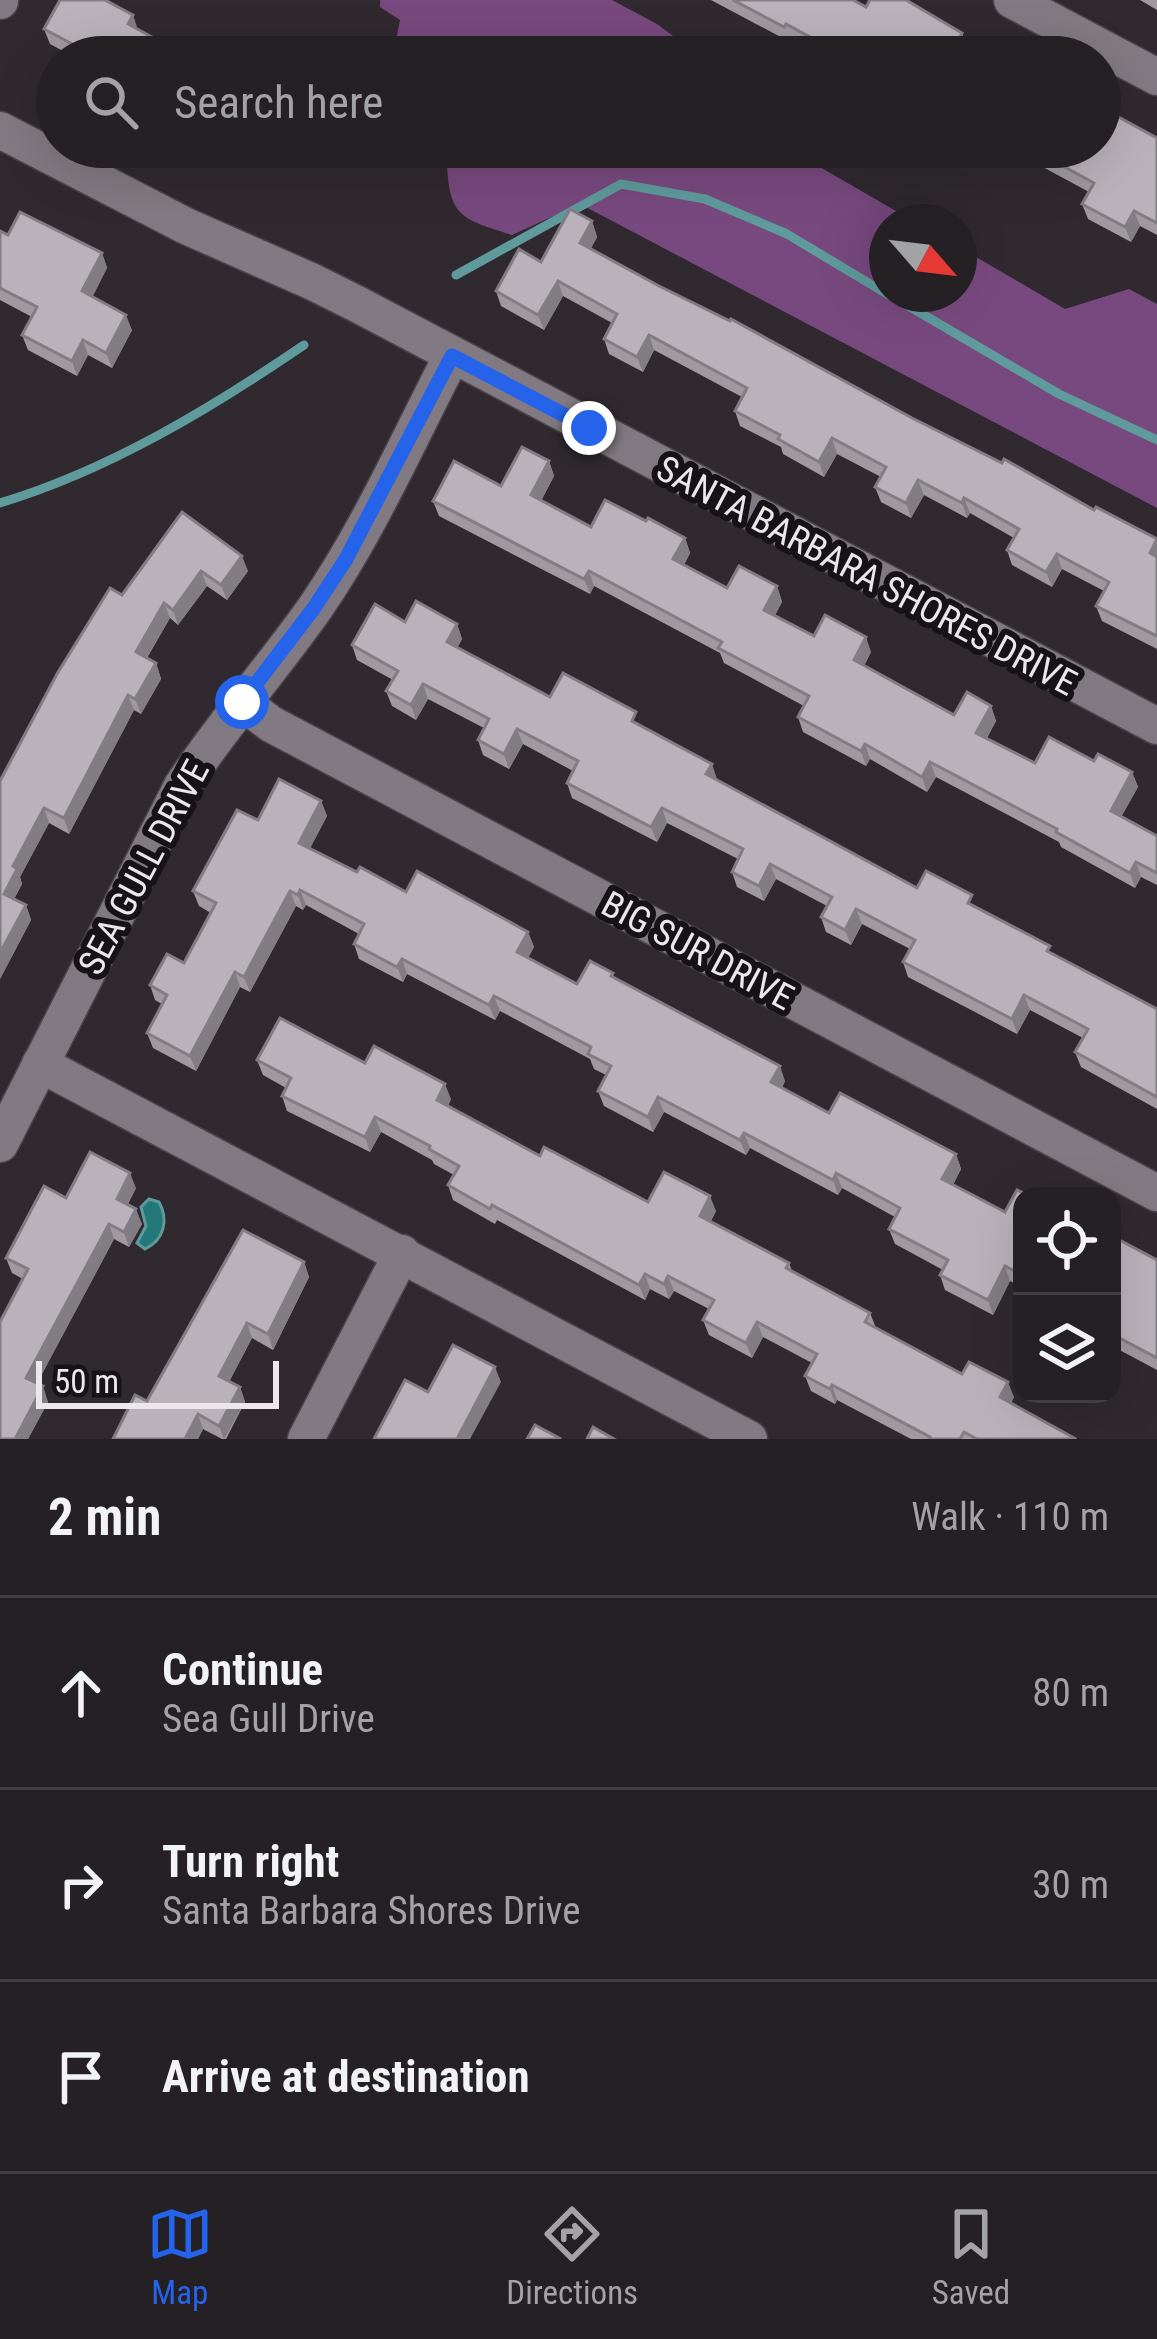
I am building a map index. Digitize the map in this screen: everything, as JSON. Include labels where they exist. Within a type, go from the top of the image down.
[{"type":"street","points":[[1012,0],[1081,36]]},
{"type":"street","points":[[1121,57],[1157,76]]},
{"type":"street","name":"SANTA BARBARA SHORES DRIVE","points":[[0,130],[36,149]]},
{"type":"street","name":"SANTA BARBARA SHORES DRIVE","points":[[74,168],[186,226],[313,281],[1157,726]]},
{"type":"street","name":"SEA GULL DRIVE","points":[[0,1144],[182,786],[346,559],[452,356]]},
{"type":"street","name":"BIG SUR DRIVE","points":[[242,702],[271,724],[1157,1193]]},
{"type":"street","points":[[40,1064],[749,1439]]},
{"type":"street","points":[[307,1439],[402,1253]]},
{"type":"shaded area","points":[[380,0],[612,0],[673,36],[397,36],[400,20],[380,7]]},
{"type":"shaded area","points":[[447,168],[822,168],[884,204],[869,204],[869,312],[977,312],[977,258],[1065,309],[1129,289],[1157,304],[1157,508],[580,204],[512,235],[470,220],[451,194]]},
{"type":"water","points":[[149,1199],[159,1202],[164,1222],[157,1240],[145,1249],[137,1243],[146,1226],[141,1207]]},
{"type":"building","points":[[60,0],[105,0],[133,15],[128,24],[150,36],[57,36],[44,29]]},
{"type":"building","points":[[733,0],[853,0],[866,7],[870,0],[906,0],[962,33],[808,36]]},
{"type":"building","points":[[1121,118],[1157,138],[1157,223],[1134,211],[1125,227],[1082,204],[1094,183],[1066,168],[1121,168]]},
{"type":"building","points":[[570,209],[592,221],[580,243],[912,418],[1002,463],[1004,459],[1157,539],[1150,553],[1157,557],[1157,636],[1096,606],[1109,582],[1057,554],[1046,572],[1007,550],[1019,529],[964,498],[962,503],[918,480],[906,503],[875,487],[886,467],[832,438],[819,462],[735,411],[747,388],[649,335],[637,357],[604,339],[617,314],[558,281],[538,315],[496,291],[519,249],[541,262]]},
{"type":"building","points":[[20,212],[102,253],[82,291],[126,315],[106,353],[83,340],[72,361],[22,335],[37,307],[0,288],[0,231],[8,235]]},
{"type":"building","points":[[522,447],[549,461],[531,495],[591,527],[605,500],[685,538],[673,559],[727,588],[739,566],[777,586],[764,610],[814,636],[825,615],[866,637],[854,660],[954,715],[967,692],[991,706],[976,733],[1035,763],[1049,737],[1094,761],[1098,754],[1132,772],[1111,811],[1157,836],[1157,873],[1136,862],[1130,873],[930,762],[922,777],[865,744],[861,751],[798,717],[809,696],[718,648],[722,642],[589,571],[584,579],[433,501],[454,461],[501,486]]},
{"type":"building","points":[[182,512],[242,556],[221,585],[201,571],[173,610],[164,603],[136,652],[156,663],[135,699],[128,695],[64,818],[44,808],[13,866],[17,869],[4,894],[26,905],[0,953],[0,781],[110,588],[122,595]]},
{"type":"building","points":[[416,601],[457,624],[447,642],[550,697],[563,673],[636,712],[632,721],[712,764],[706,774],[917,888],[926,871],[972,895],[968,903],[1050,946],[1047,951],[1157,1009],[1157,1097],[1075,1052],[1088,1029],[1024,995],[1012,1019],[903,962],[915,940],[856,909],[845,930],[821,917],[832,897],[770,864],[759,886],[732,872],[743,849],[662,808],[651,827],[567,783],[578,761],[517,729],[504,754],[478,740],[489,719],[423,684],[411,705],[386,691],[398,671],[352,645],[375,604],[405,622]]},
{"type":"building","points":[[279,779],[321,801],[299,843],[406,892],[417,871],[528,932],[517,952],[577,984],[590,961],[780,1066],[771,1082],[829,1113],[840,1093],[956,1154],[942,1179],[1005,1212],[1013,1197],[1013,1270],[1005,1266],[988,1300],[940,1275],[948,1260],[889,1229],[900,1208],[836,1173],[833,1180],[744,1133],[740,1140],[658,1097],[648,1117],[598,1091],[611,1066],[588,1054],[591,1047],[494,996],[489,1005],[402,959],[397,967],[354,944],[364,924],[300,890],[298,895],[290,891],[244,977],[235,972],[190,1056],[147,1033],[167,995],[150,985],[167,954],[184,963],[216,903],[193,891],[237,810],[258,820]]},
{"type":"building","points":[[280,1018],[365,1063],[374,1046],[445,1084],[437,1100],[540,1156],[544,1147],[648,1202],[664,1172],[710,1196],[700,1216],[870,1313],[865,1322],[962,1374],[969,1362],[1008,1382],[1000,1397],[1076,1439],[977,1439],[964,1432],[960,1439],[929,1439],[832,1385],[830,1389],[805,1376],[817,1354],[757,1322],[746,1343],[703,1320],[714,1300],[668,1276],[664,1284],[645,1274],[639,1285],[492,1205],[490,1209],[448,1185],[459,1166],[430,1146],[375,1117],[365,1137],[282,1096],[291,1078],[257,1060]]},
{"type":"building","points":[[90,1152],[130,1173],[117,1199],[136,1209],[124,1232],[109,1224],[26,1378],[43,1386],[15,1439],[0,1439],[0,1322],[28,1269],[6,1258],[44,1186],[66,1198]]},
{"type":"building","points":[[243,1230],[304,1262],[268,1334],[247,1323],[219,1376],[240,1387],[219,1426],[198,1414],[185,1439],[113,1439],[135,1395],[147,1401]]},
{"type":"building","points":[[1121,1241],[1157,1260],[1157,1358],[1121,1339]]},
{"type":"building","points":[[453,1345],[495,1367],[457,1439],[374,1439],[405,1380],[428,1392]]},
{"type":"building","points":[[535,1425],[561,1439],[527,1439]]},
{"type":"building","points":[[593,1427],[614,1439],[587,1439]]},
{"type":"waterway","points":[[456,275],[621,184],[705,199],[787,234],[869,283]]},
{"type":"waterway","points":[[919,312],[1059,394],[1157,440]]},
{"type":"waterway","points":[[0,503],[80,473],[158,436],[304,345]]},
{"type":"route","points":[[242,702],[346,559],[452,356],[589,428]]}]
